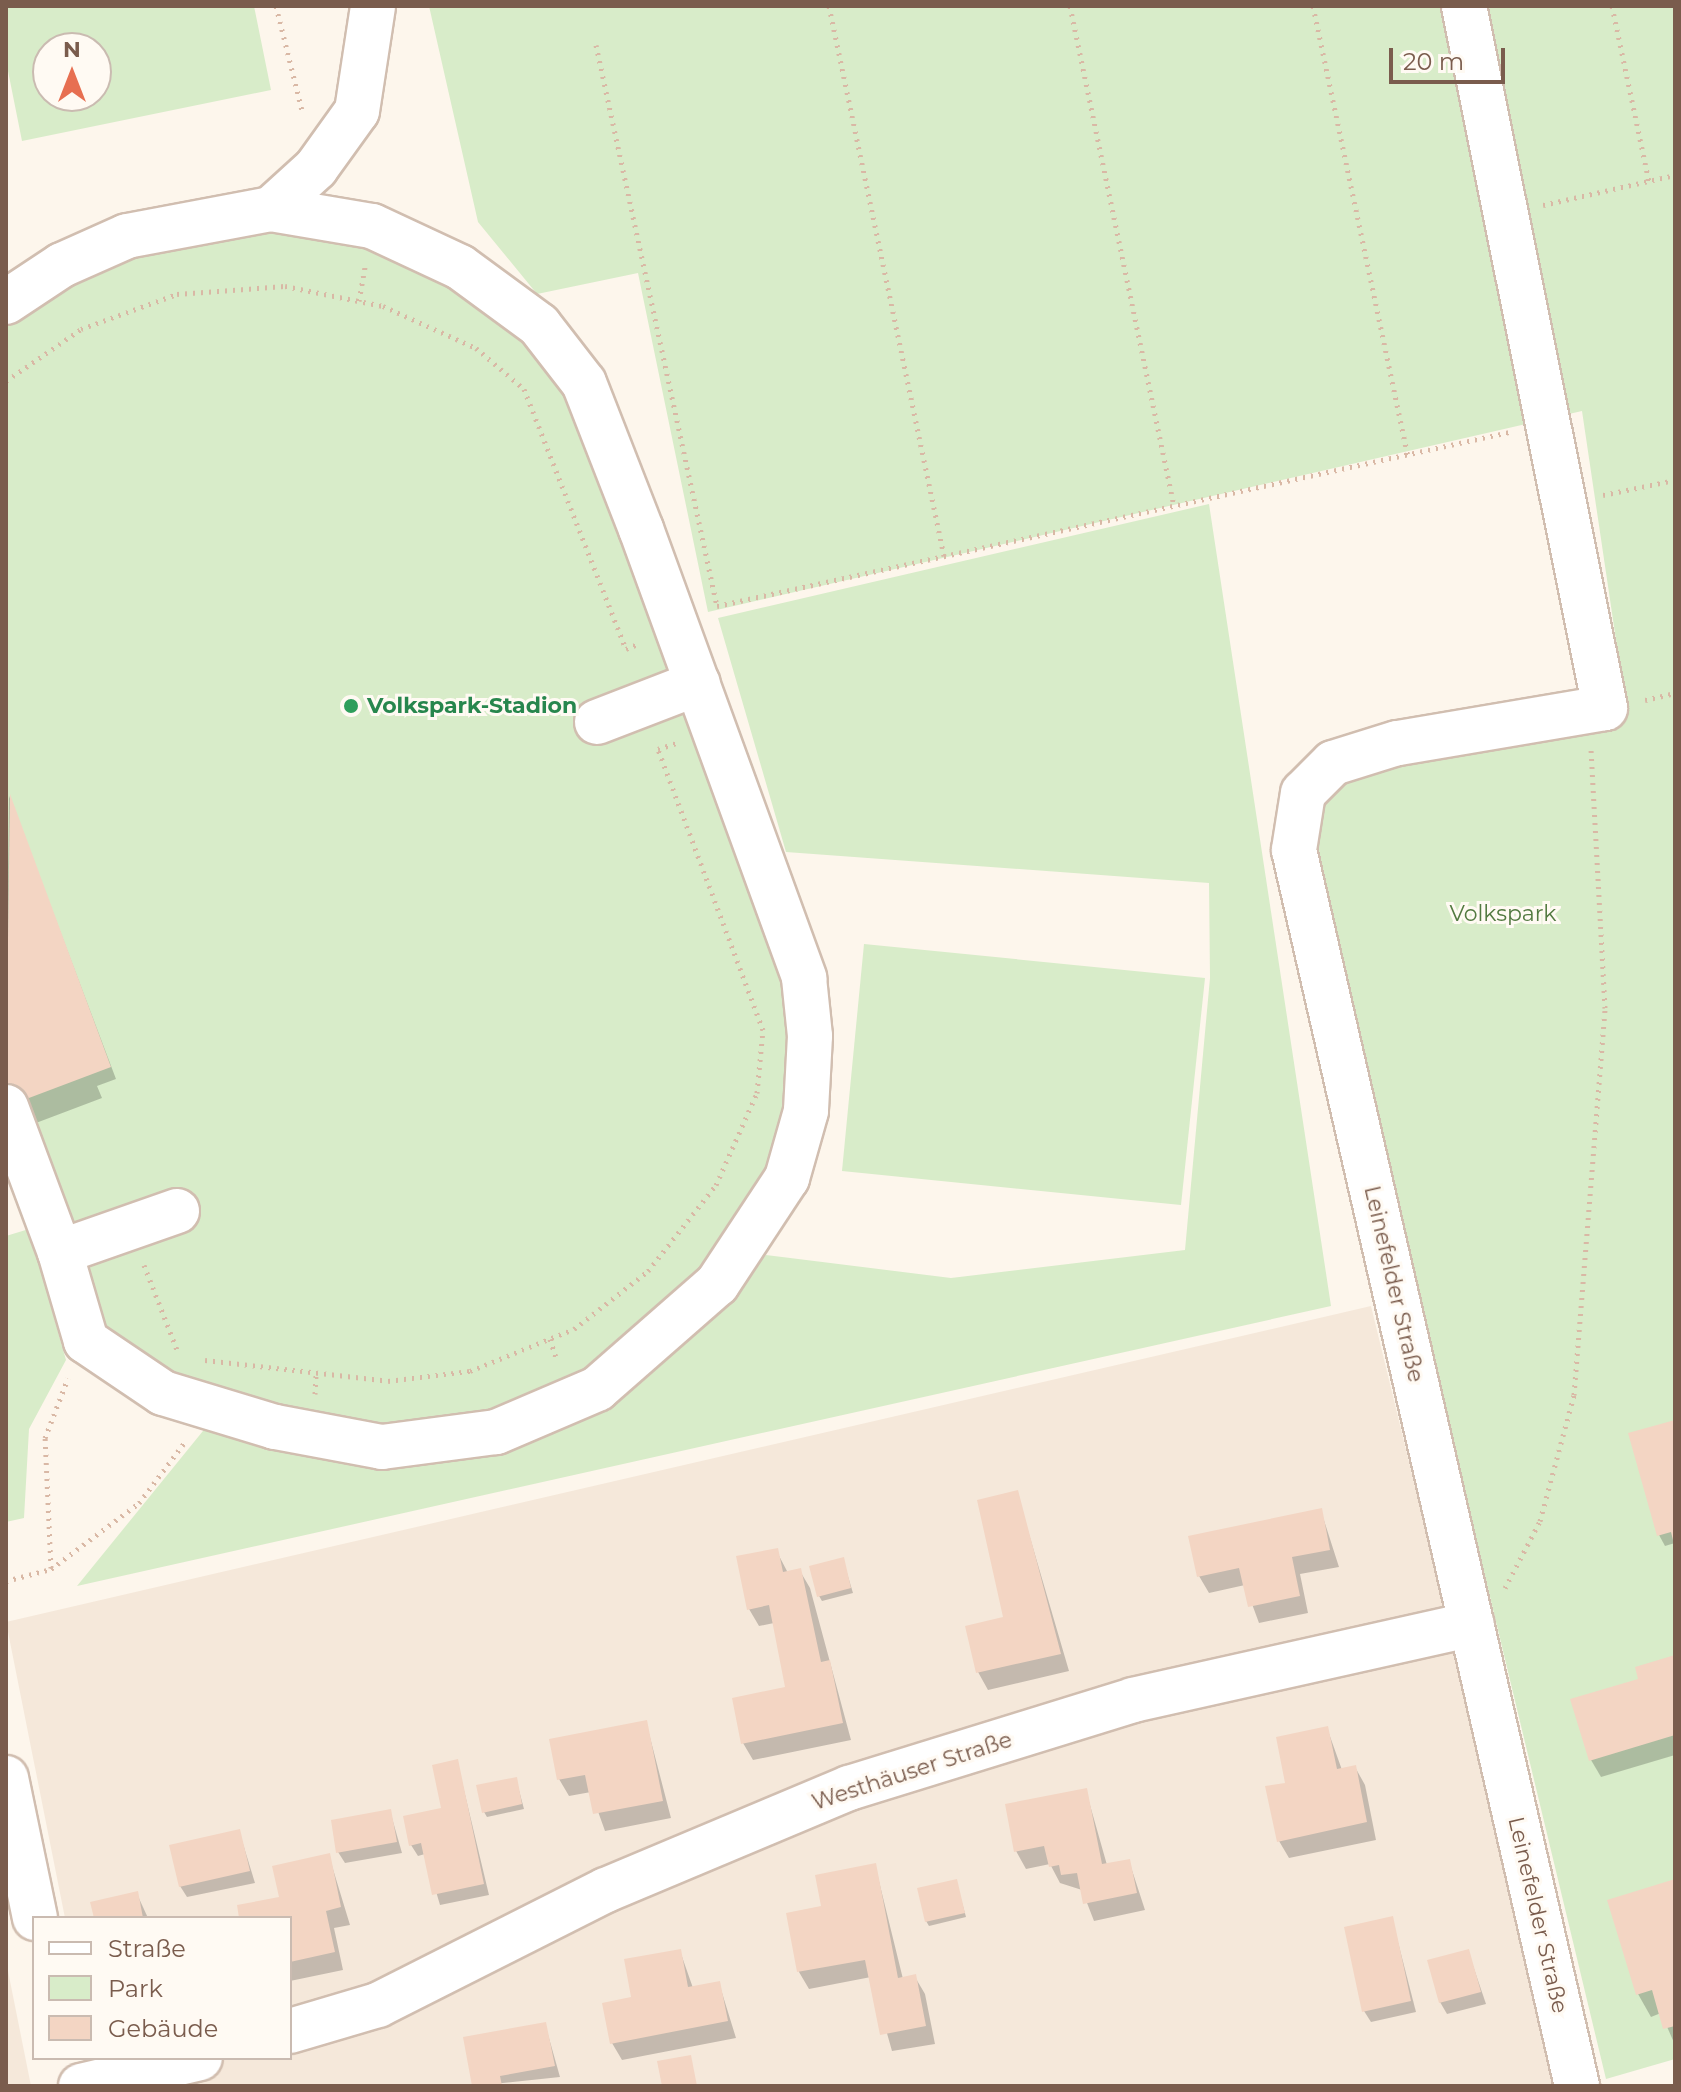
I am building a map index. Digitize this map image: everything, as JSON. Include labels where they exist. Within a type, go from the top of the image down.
[{"type":"street","points":[[271,209],[324,156],[357,111],[373,6]]},
{"type":"street","points":[[1464,6],[1567,503],[1597,709]]},
{"type":"street","points":[[324,156],[342,215]]},
{"type":"street","points":[[6,302],[62,265],[127,236],[271,209],[342,215],[460,267],[539,325],[584,383],[678,628],[804,978],[810,1036],[806,1111],[787,1178],[717,1284],[597,1389],[496,1432],[382,1447],[210,1409],[116,1368],[86,1341],[60,1252],[6,1107]]},
{"type":"street","points":[[597,722],[698,683]]},
{"type":"street","name":"Leinefelder Straße","points":[[1577,2086],[1294,850],[1303,793],[1333,763],[1397,743],[1597,709]]},
{"type":"street","points":[[60,1252],[177,1211]]},
{"type":"street","name":"Westhäuser Straße","points":[[292,2030],[378,2005],[606,1890],[849,1788],[1133,1700],[1472,1624]]},
{"type":"street","points":[[6,1778],[35,1916]]},
{"type":"street","points":[[64,2060],[70,2086]]},
{"type":"street","points":[[81,2086],[192,2060]]},
{"type":"path","points":[[276,6],[324,156]]},
{"type":"path","points":[[829,6],[944,556]]},
{"type":"path","points":[[1070,6],[1174,506]]},
{"type":"path","points":[[1313,6],[1408,455]]},
{"type":"path","points":[[1612,6],[1649,181]]},
{"type":"path","points":[[596,45],[717,606],[1550,424]]},
{"type":"path","points":[[1507,213],[1675,175]]},
{"type":"path","points":[[6,381],[81,329],[177,294],[285,286],[383,306],[476,348],[524,389],[626,649],[678,628]]},
{"type":"path","points":[[1567,503],[1675,480]]},
{"type":"path","points":[[1472,1624],[1517,1575],[1574,1395],[1605,1008],[1597,709]]},
{"type":"path","points":[[130,1270],[145,1265],[180,1357],[388,1381],[470,1371],[574,1329],[648,1271],[716,1185],[757,1093],[763,1030],[658,749],[715,729]]},
{"type":"path","points":[[51,1569],[45,1438],[86,1341]]},
{"type":"path","points":[[6,1581],[51,1569],[139,1503],[210,1409]]},
{"type":"shaded area","points":[[1371,1306],[1561,2086],[100,2086],[94,2060],[292,2060],[292,1916],[65,1916],[6,1622]]},
{"type":"shaded area","points":[[6,1961],[31,2086],[6,2086]]},
{"type":"green space","points":[[6,6],[254,6],[271,90],[22,141],[6,61]]},
{"type":"green space","name":"Volkspark","points":[[429,6],[1675,6],[1675,2059],[1606,2079],[1312,857],[1316,806],[1344,770],[1627,714],[1582,411],[708,612],[638,273],[537,294],[478,222]]},
{"type":"green space","name":"Volkspark-Stadion","points":[[263,230],[339,236],[492,301],[583,405],[782,938],[799,1059],[767,1179],[707,1272],[621,1353],[525,1406],[410,1434],[316,1425],[118,1362],[6,1065],[6,322],[43,291],[164,240]]},
{"type":"green space","points":[[1209,504],[1331,1306],[77,1586],[207,1426],[356,1460],[573,1421],[652,1371],[766,1255],[951,1278],[1185,1250],[1210,978],[1209,883],[786,852],[718,618]]},
{"type":"green space","points":[[864,944],[1205,978],[1181,1205],[842,1171]]},
{"type":"green space","points":[[29,1229],[66,1360],[29,1429],[24,1518],[6,1522],[6,1236]]},
{"type":"building","points":[[10,794],[111,1067],[13,1104],[6,1085]]},
{"type":"building","points":[[1675,1420],[1674,1544],[1671,1532],[1657,1536],[1628,1433]]},
{"type":"building","points":[[1018,1490],[1061,1654],[976,1673],[965,1626],[1003,1617],[977,1500]]},
{"type":"building","points":[[1322,1508],[1330,1550],[1292,1557],[1300,1596],[1248,1607],[1239,1568],[1197,1577],[1188,1536]]},
{"type":"building","points":[[778,1548],[783,1572],[801,1568],[821,1662],[830,1660],[843,1723],[741,1744],[732,1698],[785,1687],[769,1605],[747,1610],[736,1556]]},
{"type":"building","points":[[844,1557],[851,1588],[817,1597],[809,1566]]},
{"type":"building","points":[[1675,1655],[1675,1735],[1589,1761],[1570,1699],[1638,1679],[1635,1667]]},
{"type":"building","points":[[647,1720],[663,1801],[593,1814],[585,1775],[557,1780],[549,1739]]},
{"type":"building","points":[[1328,1726],[1337,1769],[1356,1765],[1367,1822],[1277,1842],[1265,1786],[1285,1783],[1276,1737]]},
{"type":"building","points":[[458,1759],[484,1884],[432,1895],[421,1843],[409,1846],[403,1816],[441,1808],[432,1765]]},
{"type":"building","points":[[517,1777],[522,1804],[482,1813],[476,1785]]},
{"type":"building","points":[[1087,1788],[1102,1864],[1130,1859],[1137,1893],[1083,1904],[1077,1873],[1061,1875],[1059,1865],[1049,1867],[1044,1846],[1014,1852],[1005,1804]]},
{"type":"building","points":[[391,1809],[397,1842],[336,1853],[331,1820]]},
{"type":"building","points":[[240,1829],[250,1871],[179,1887],[169,1845]]},
{"type":"building","points":[[330,1853],[341,1907],[326,1911],[335,1952],[292,1962],[292,1916],[239,1916],[237,1905],[279,1897],[272,1866]]},
{"type":"building","points":[[876,1863],[898,1978],[916,1974],[926,2026],[880,2035],[865,1960],[797,1972],[786,1913],[821,1906],[815,1875]]},
{"type":"building","points":[[957,1879],[965,1913],[925,1922],[917,1888]]},
{"type":"building","points":[[1675,1879],[1675,2026],[1663,2029],[1652,1990],[1636,1995],[1607,1900]]},
{"type":"building","points":[[138,1891],[143,1916],[94,1916],[90,1902]]},
{"type":"building","points":[[1393,1916],[1411,2001],[1362,2012],[1344,1927]]},
{"type":"building","points":[[681,1949],[688,1987],[720,1981],[728,2021],[610,2044],[602,2003],[631,1997],[624,1959]]},
{"type":"building","points":[[1469,1949],[1481,1992],[1439,2003],[1427,1960]]},
{"type":"building","points":[[546,2022],[555,2066],[500,2076],[502,2086],[472,2086],[463,2037]]},
{"type":"building","points":[[691,2055],[697,2086],[662,2086],[657,2061]]},
{"type":"place","name":"Volkspark-Stadion","points":[[351,706]]}]
